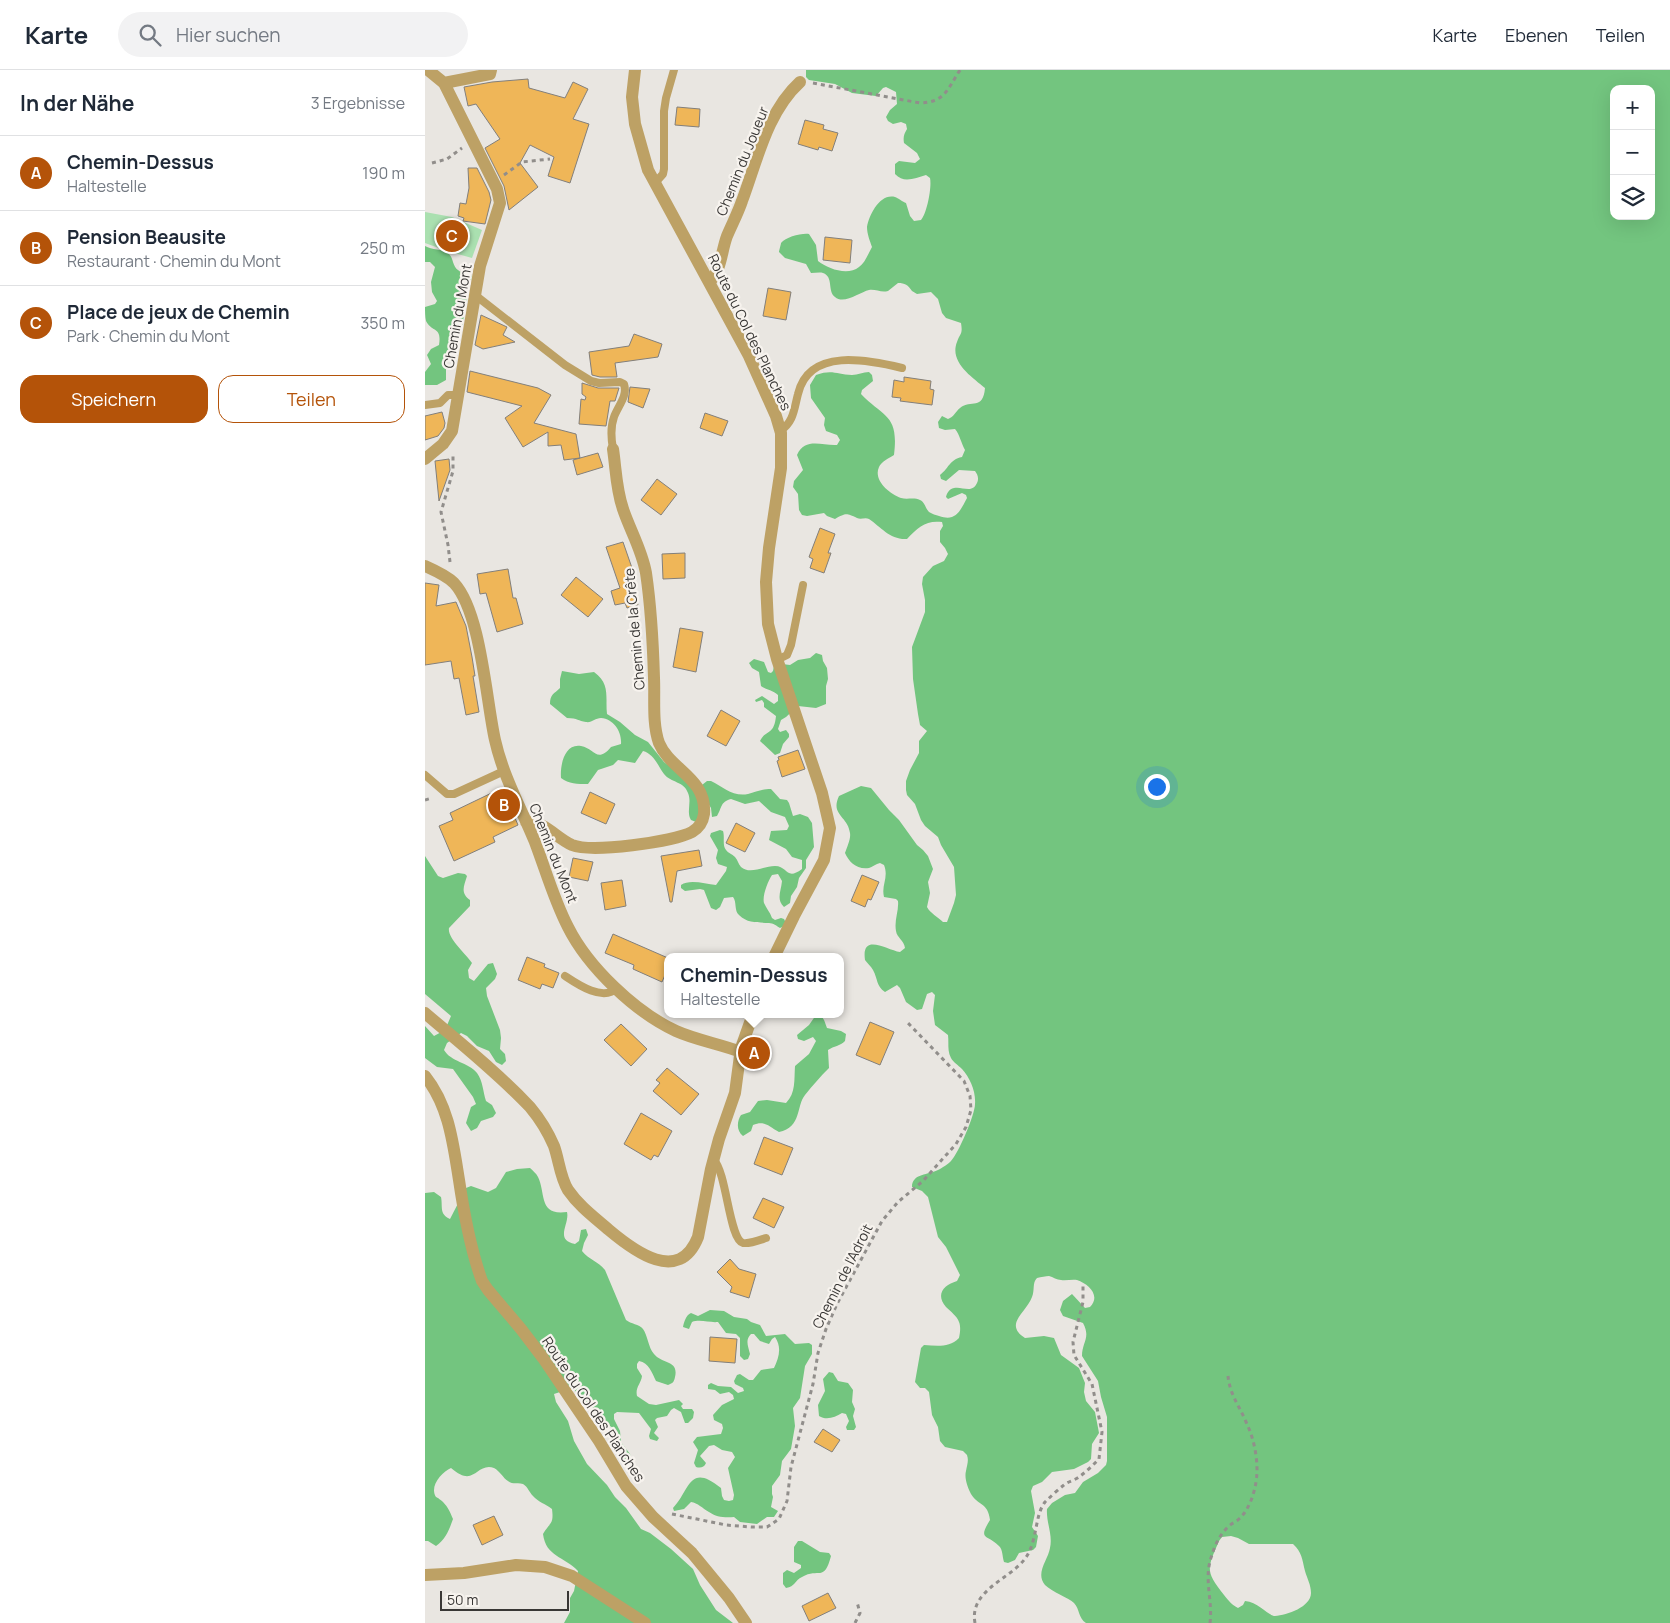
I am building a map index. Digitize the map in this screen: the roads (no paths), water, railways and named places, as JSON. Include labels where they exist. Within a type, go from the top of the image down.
[{"type":"street","name":"Chemin du Mont","points":[[425,459],[448,438],[453,424],[480,266],[499,203],[499,196],[494,182],[443,83],[428,70]]},
{"type":"street","points":[[443,83],[490,74],[491,70]]},
{"type":"street","name":"Route du Col des Planches","points":[[635,70],[632,97],[635,124],[644,159],[655,183],[749,356],[781,431],[781,468],[766,582],[768,624],[777,660],[822,793],[830,828],[824,860],[793,916],[776,953]]},
{"type":"street","name":"Chemin du Joueur","points":[[710,282],[721,264],[726,238],[742,204],[771,125],[786,97],[800,82]]},
{"type":"street","name":"Chemin de la Crête","points":[[526,822],[538,822],[574,846],[597,847],[658,841],[685,835],[697,828],[703,818],[704,805],[697,787],[687,774],[667,756],[659,741],[656,725],[651,630],[645,571],[639,549],[621,503],[613,449]]},
{"type":"street","name":"Chemin du Mont","points":[[425,566],[451,580],[462,595],[473,624],[493,734],[504,771],[567,927],[587,956],[617,988],[642,1010],[677,1031],[741,1052]]},
{"type":"street","points":[[425,1013],[515,1092],[535,1114],[554,1146],[567,1187],[584,1209],[616,1236],[650,1258],[660,1261],[676,1261],[684,1258],[694,1247],[701,1226],[714,1160],[735,1093],[741,1052],[752,1018]]},
{"type":"street","name":"Route du Col des Planches","points":[[425,1076],[439,1095],[446,1111],[466,1220],[482,1281],[487,1290],[543,1358],[599,1441],[626,1486],[653,1517],[692,1553],[729,1598],[746,1623]]},
{"type":"street","points":[[425,1575],[516,1565],[545,1567],[572,1576],[645,1623]]},
{"type":"lane","points":[[655,183],[663,174],[664,169],[664,111],[674,70]]},
{"type":"lane","name":"Chemin de la Crête","points":[[475,295],[565,365],[591,381],[599,383],[619,382],[624,384],[624,396],[614,418],[611,433],[613,449]]},
{"type":"lane","points":[[781,431],[789,424],[795,412],[801,384],[805,376],[815,368],[839,360],[861,360],[902,368]]},
{"type":"lane","points":[[425,406],[439,403],[448,395],[458,395]]},
{"type":"lane","points":[[777,660],[787,655],[791,645],[803,585]]},
{"type":"lane","points":[[425,775],[447,794],[454,794],[504,771]]},
{"type":"lane","points":[[565,976],[592,990],[607,993],[613,992],[617,988]]},
{"type":"lane","points":[[714,1160],[719,1165],[722,1174],[731,1220],[739,1240],[743,1243],[766,1238]]},
{"type":"place","name":"Place de jeux de Chemin","points":[[452,236]]},
{"type":"place","name":"Pension Beausite","points":[[504,805]]},
{"type":"place","name":"Chemin-Dessus","points":[[754,1053]]}]
